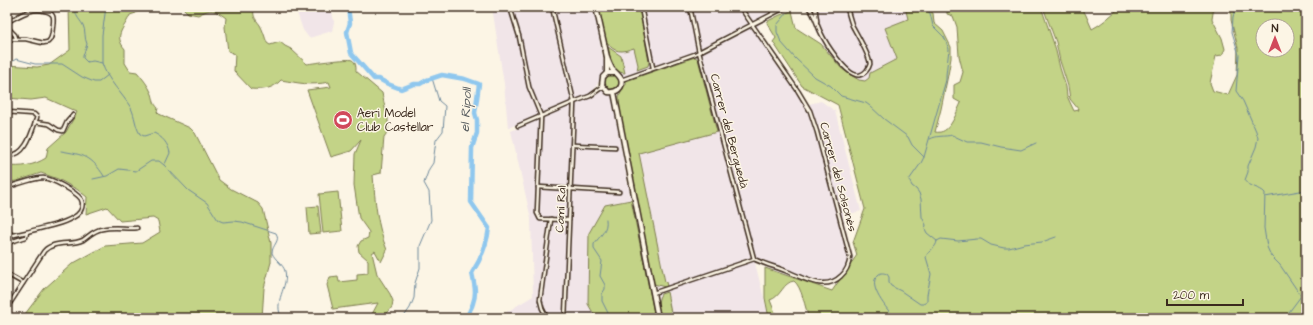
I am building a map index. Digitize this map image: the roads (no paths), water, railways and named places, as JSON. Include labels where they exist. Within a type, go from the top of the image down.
[{"type":"street","points":[[510,7],[519,36],[530,87],[541,116],[537,213],[540,219],[569,220]]},
{"type":"street","name":"Camí Ral","points":[[552,7],[574,102],[565,318]]},
{"type":"street","points":[[596,7],[606,57],[607,73],[602,80],[603,88],[608,92],[614,92],[619,89],[622,83],[606,57]]},
{"type":"street","points":[[641,7],[653,68]]},
{"type":"street","name":"Carrer del Berguedà","points":[[690,7],[699,52],[754,259]]},
{"type":"street","name":"Carrer del Solsonès","points":[[740,7],[810,111],[817,132],[850,257],[848,266],[842,276],[835,281],[824,284],[813,282],[754,259]]},
{"type":"street","points":[[770,14],[780,7]]},
{"type":"street","points":[[621,80],[699,52],[786,7]]},
{"type":"street","points":[[808,7],[813,13],[823,38],[838,59],[855,74],[861,74],[868,68],[870,64],[869,59],[852,23],[847,7]]},
{"type":"street","points":[[815,7],[817,25]]},
{"type":"street","points":[[7,22],[33,10],[44,11],[53,15],[54,19],[52,35],[49,42],[45,43],[16,38],[7,39]]},
{"type":"street","points":[[7,27],[16,38]]},
{"type":"street","points":[[607,73],[616,73]]},
{"type":"street","points":[[518,126],[590,96],[603,88]]},
{"type":"street","points":[[614,92],[658,318]]},
{"type":"street","points":[[7,112],[33,114],[37,116],[26,145],[21,152],[15,155],[7,155]]},
{"type":"street","points":[[35,122],[49,124],[58,130],[63,131],[67,122],[73,115]]},
{"type":"street","points":[[573,145],[615,147]]},
{"type":"street","points":[[7,187],[46,178],[63,186],[82,200],[81,209],[76,216],[27,232],[14,235],[7,233]]},
{"type":"street","points":[[538,188],[619,192]]},
{"type":"street","points":[[547,318],[540,300],[551,219]]},
{"type":"street","points":[[7,308],[44,251],[50,246],[81,240],[102,228],[137,228]]},
{"type":"street","points":[[7,244],[26,237],[27,232]]},
{"type":"street","points":[[653,293],[754,259]]},
{"type":"street","points":[[7,274],[23,283]]},
{"type":"waterway","points":[[75,7],[77,15],[84,27],[87,44],[83,58],[87,62],[93,61],[102,63]]},
{"type":"waterway","points":[[106,7],[102,35],[102,63],[104,69],[131,108],[140,134],[144,136],[154,133],[160,136],[166,143],[170,153],[165,164]]},
{"type":"waterway","name":"el Ripoll","points":[[348,7],[350,23],[347,32],[351,53],[374,79],[379,79],[401,89],[414,84],[420,84],[442,75],[465,79],[479,84],[475,113],[477,120],[477,133],[472,148],[471,202],[489,228],[483,251],[472,273],[475,296],[467,318]]},
{"type":"waterway","points":[[894,318],[879,297],[876,291],[875,280],[880,273],[887,274],[891,286],[920,304],[927,302],[931,274],[926,257],[937,241],[927,233],[925,229],[926,225],[922,217],[921,199],[919,193],[912,186],[909,180],[924,157],[946,80],[949,49],[944,37],[933,26],[930,13],[920,7]]},
{"type":"waterway","points":[[1236,7],[1233,17],[1232,32],[1239,55],[1236,91],[1243,101],[1258,138],[1248,166],[1248,172],[1245,180],[1250,185],[1265,193],[1264,228],[1267,247],[1271,256],[1280,265],[1301,296],[1289,312],[1290,318]]},
{"type":"waterway","points":[[787,13],[777,25],[777,32],[781,42],[795,58],[815,77],[831,86],[841,96],[866,103],[870,106],[884,119],[908,137],[912,145],[924,157]]},
{"type":"waterway","points":[[7,65],[16,59],[35,64],[62,64],[82,77],[94,82],[99,82],[108,75]]},
{"type":"waterway","points":[[403,318],[410,308],[414,298],[415,283],[420,268],[420,246],[431,220],[429,192],[424,183],[433,163],[436,140],[443,131],[445,106],[439,101],[432,78]]},
{"type":"waterway","points":[[930,139],[952,135],[967,142],[981,142],[1021,150],[1036,143]]},
{"type":"waterway","points":[[61,151],[82,155],[91,160],[104,176]]},
{"type":"waterway","points":[[93,179],[107,176],[119,169],[136,171],[151,161],[159,161],[188,190],[207,203],[218,220],[223,222],[242,222],[276,233],[277,241],[272,253],[284,269],[286,277],[279,306],[279,312],[282,318]]},
{"type":"waterway","points":[[1265,197],[1306,190]]},
{"type":"waterway","points":[[606,219],[605,230],[594,244],[594,249],[602,261],[600,276],[605,285],[605,289],[602,294],[602,301],[609,318]]},
{"type":"waterway","points":[[937,241],[941,239],[958,241],[981,239],[991,245],[1009,248],[1024,244],[1042,242],[1056,237]]},
{"type":"waterway","points":[[1301,295],[1306,293]]},
{"type":"place","name":"Aeri Model Club Castellar","points":[[343,120]]}]
